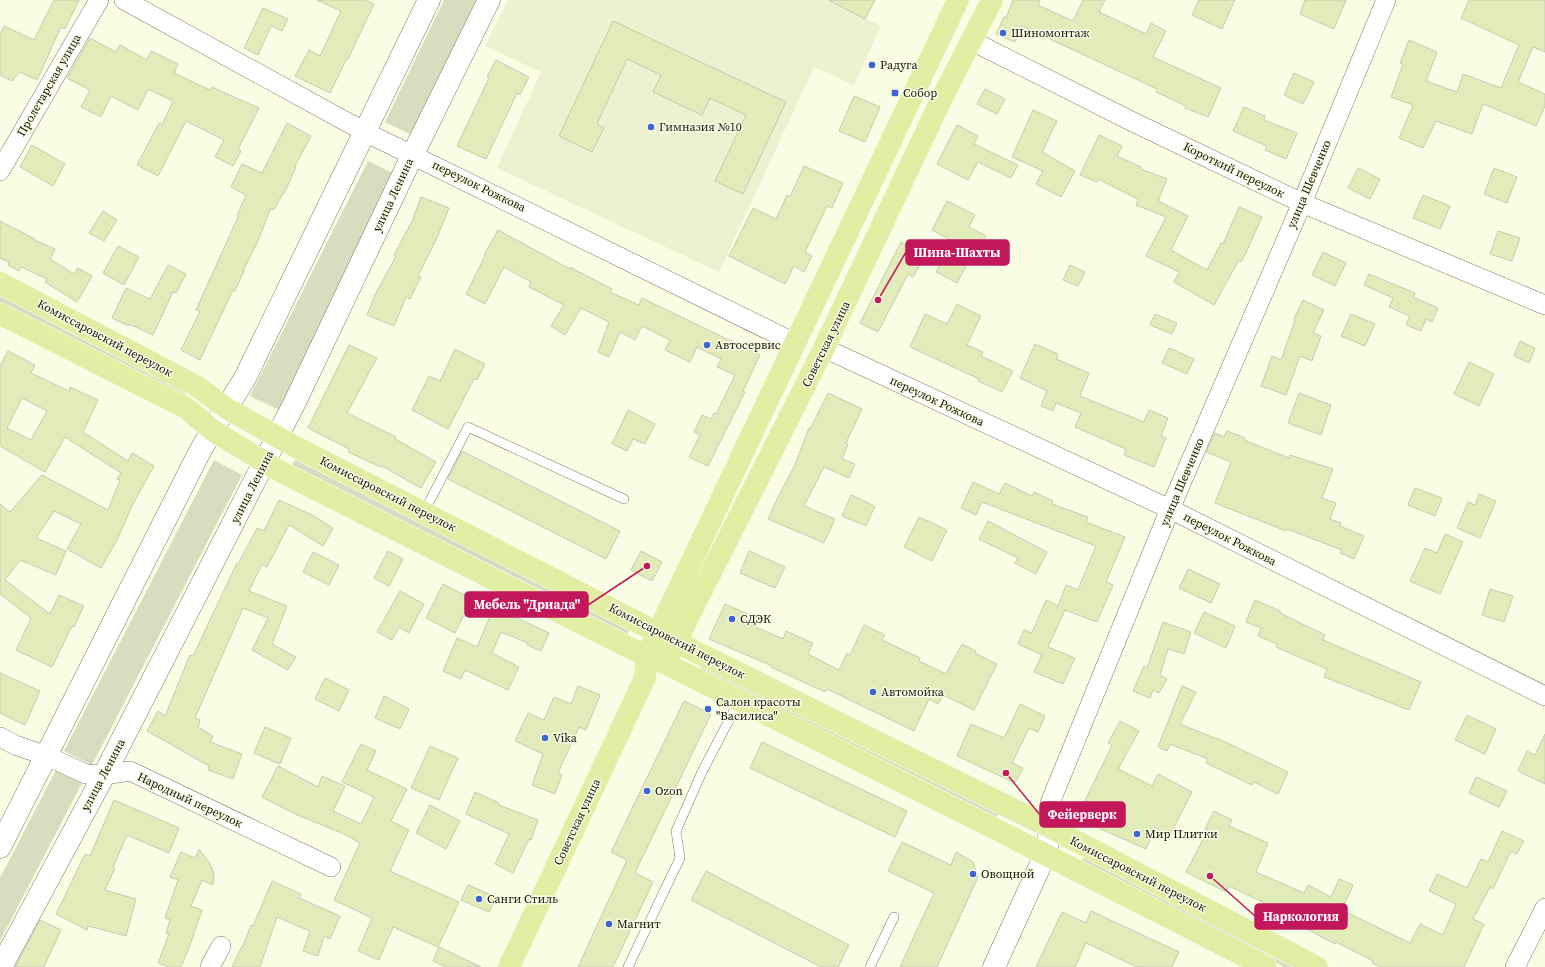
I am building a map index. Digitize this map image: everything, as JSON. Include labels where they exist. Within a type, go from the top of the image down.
[{"type":"main road","points":[[0,847],[212,430],[244,380],[429,0]]},
{"type":"main road","name":"улица Ленина","points":[[1,967],[104,775],[295,402],[413,154],[489,0]]},
{"type":"main road","name":"Советская улица","points":[[509,967],[645,678],[667,637],[795,343],[958,0]]},
{"type":"main road","name":"Советская улица","points":[[667,637],[824,348],[942,98],[992,0]]},
{"type":"main road","name":"Комиссаровский переулок","points":[[0,283],[198,387],[226,408],[277,437],[667,637],[1051,828],[1317,967]]},
{"type":"main road","name":"Комиссаровский переулок","points":[[0,314],[186,408],[212,430],[288,476],[1045,854],[1266,967]]},
{"type":"main road","name":"улица Шевченко","points":[[994,967],[1045,854],[1051,828]]},
{"type":"street","name":"Пролетарская улица","points":[[0,171],[99,0]]},
{"type":"street","name":"переулок Рожкова","points":[[124,0],[366,132],[795,343]]},
{"type":"street","name":"улица Шевченко","points":[[1051,828],[1050,802],[1170,509],[1302,203],[1386,0]]},
{"type":"street","name":"Короткий переулок","points":[[972,41],[1131,121],[1302,203],[1545,305]]},
{"type":"street","name":"переулок Рожкова","points":[[824,348],[1170,509],[1545,696]]},
{"type":"street","name":"Народный переулок","points":[[0,737],[86,774],[104,775],[130,772],[331,867]]},
{"type":"street","points":[[1515,967],[1545,908]]},
{"type":"street","points":[[210,967],[221,946]]},
{"type":"lane","points":[[424,512],[468,427],[624,499]]},
{"type":"lane","points":[[628,967],[680,858],[676,831],[702,772],[739,701]]},
{"type":"lane","points":[[870,967],[894,917]]},
{"type":"shaded area","points":[[444,0],[483,0],[416,137],[385,122]]},
{"type":"shaded area","name":"Гимназия №10","points":[[508,0],[825,0],[881,26],[854,85],[814,67],[719,272],[497,168],[541,72],[485,46]]},
{"type":"shaded area","points":[[368,161],[397,175],[279,410],[250,396]]},
{"type":"shaded area","points":[[2,294],[188,389],[184,397],[0,303]]},
{"type":"shaded area","points":[[295,459],[630,629],[626,637],[291,467]]},
{"type":"shaded area","points":[[214,460],[242,475],[92,765],[64,751]]},
{"type":"shaded area","points":[[702,664],[999,813],[995,821],[698,672]]},
{"type":"shaded area","points":[[56,770],[82,783],[0,941],[0,878]]},
{"type":"shaded area","points":[[1084,857],[1299,967],[1284,967],[1080,863]]},
{"type":"building","points":[[54,0],[79,0],[65,29],[61,27],[37,80],[20,72],[12,81],[0,75],[0,35],[4,26],[34,40]]},
{"type":"building","points":[[317,0],[365,0],[374,4],[330,93],[295,76],[309,50],[320,56],[341,11]]},
{"type":"building","points":[[828,0],[875,0],[865,19]]},
{"type":"building","points":[[1013,0],[1040,0],[1038,5],[1073,21],[1083,0],[1105,0],[1099,12],[1146,34],[1151,23],[1166,31],[1153,57],[1221,88],[1208,117],[1185,108],[1186,106],[1156,92],[1157,89],[1022,26],[1015,42],[996,34],[1004,17],[1006,18]]},
{"type":"building","points":[[1199,0],[1235,0],[1222,29],[1192,15]]},
{"type":"building","points":[[1305,0],[1346,0],[1334,29],[1300,14]]},
{"type":"building","points":[[1469,0],[1545,0],[1545,52],[1533,47],[1518,82],[1545,94],[1545,106],[1536,126],[1483,104],[1472,134],[1436,121],[1423,148],[1399,138],[1413,105],[1391,97],[1403,64],[1400,63],[1409,40],[1437,52],[1426,81],[1457,92],[1463,74],[1501,88],[1519,45],[1461,18]]},
{"type":"building","points":[[263,8],[288,19],[282,31],[271,26],[258,55],[244,48]]},
{"type":"building","points":[[613,21],[786,102],[743,194],[715,181],[746,115],[710,98],[702,115],[653,92],[661,75],[627,59],[597,124],[604,128],[592,152],[559,136]]},
{"type":"building","points":[[90,38],[116,52],[120,45],[147,60],[151,51],[178,64],[174,73],[210,90],[212,87],[259,108],[238,149],[241,151],[233,166],[215,157],[224,140],[186,121],[158,176],[137,165],[159,123],[162,125],[173,101],[148,89],[138,110],[111,96],[101,117],[81,107],[90,90],[67,78]]},
{"type":"building","points":[[496,60],[529,77],[520,95],[517,93],[486,159],[457,146]]},
{"type":"building","points":[[1294,73],[1314,82],[1303,104],[1284,95]]},
{"type":"building","points":[[985,89],[1005,99],[997,114],[977,104]]},
{"type":"building","points":[[854,96],[880,107],[865,142],[839,131]]},
{"type":"building","points":[[1244,107],[1265,116],[1264,120],[1297,133],[1286,159],[1265,150],[1267,146],[1233,131]]},
{"type":"building","points":[[1033,110],[1057,121],[1042,152],[1075,171],[1061,197],[1036,184],[1043,171],[1012,157]]},
{"type":"building","points":[[287,123],[311,136],[295,166],[296,167],[284,194],[283,193],[274,210],[271,208],[235,291],[233,290],[200,360],[181,350],[200,311],[196,310],[238,217],[237,216],[246,195],[231,187],[242,164],[262,173]]},
{"type":"building","points":[[957,125],[978,136],[974,144],[1018,165],[1011,178],[978,162],[968,180],[937,164]]},
{"type":"building","points":[[1099,135],[1122,146],[1117,156],[1141,167],[1141,169],[1167,179],[1158,201],[1188,216],[1171,250],[1207,270],[1221,243],[1223,244],[1239,207],[1262,217],[1246,253],[1241,262],[1239,260],[1214,305],[1174,282],[1179,272],[1146,256],[1166,217],[1136,205],[1138,199],[1098,179],[1097,182],[1080,175]]},
{"type":"building","points":[[32,145],[65,164],[53,186],[20,167]]},
{"type":"building","points":[[804,166],[843,183],[832,208],[827,206],[805,252],[812,256],[804,272],[794,266],[785,284],[729,256],[753,208],[776,219],[787,195],[790,197]]},
{"type":"building","points":[[1358,168],[1380,179],[1370,199],[1348,188]]},
{"type":"building","points":[[1494,168],[1517,177],[1507,203],[1484,194]]},
{"type":"building","points":[[1423,195],[1450,206],[1440,229],[1413,218]]},
{"type":"building","points":[[421,197],[449,208],[437,238],[418,276],[421,277],[410,299],[406,297],[394,326],[367,315],[375,295],[396,256],[394,255],[412,221]]},
{"type":"building","points":[[947,201],[975,215],[969,227],[986,236],[970,265],[967,264],[957,283],[936,272],[952,241],[932,230]]},
{"type":"building","points":[[103,211],[117,220],[104,241],[89,233]]},
{"type":"building","points":[[0,221],[35,239],[34,240],[55,249],[50,259],[74,274],[78,268],[92,276],[77,302],[45,282],[47,279],[21,267],[19,271],[8,265],[9,262],[0,258]]},
{"type":"building","points":[[498,230],[570,269],[570,267],[612,289],[610,292],[639,305],[642,298],[760,355],[743,391],[745,392],[708,466],[689,457],[700,435],[694,432],[702,415],[711,419],[714,413],[716,414],[735,375],[717,367],[721,359],[697,347],[690,362],[665,350],[670,340],[642,326],[635,340],[620,332],[609,357],[598,352],[609,322],[581,308],[565,335],[551,326],[564,305],[529,287],[531,282],[504,267],[485,304],[466,294],[485,256],[484,255]]},
{"type":"building","points":[[1498,231],[1520,238],[1512,261],[1490,254]]},
{"type":"building","points":[[901,242],[925,256],[913,277],[908,274],[878,332],[860,323]]},
{"type":"building","points":[[118,246],[139,257],[124,285],[103,273]]},
{"type":"building","points":[[1323,252],[1346,263],[1335,286],[1312,275]]},
{"type":"building","points":[[168,265],[186,274],[176,293],[173,292],[153,335],[112,318],[126,288],[150,299]]},
{"type":"building","points":[[1070,265],[1085,272],[1078,286],[1063,280]]},
{"type":"building","points":[[1369,274],[1415,293],[1413,297],[1438,308],[1432,322],[1426,319],[1421,331],[1406,325],[1410,316],[1389,307],[1393,298],[1364,285]]},
{"type":"building","points":[[1303,300],[1324,310],[1313,333],[1321,336],[1312,361],[1300,356],[1286,395],[1261,386],[1272,356],[1281,360],[1295,320],[1294,319]]},
{"type":"building","points":[[957,304],[981,316],[967,345],[983,352],[981,356],[1013,371],[1002,392],[978,381],[979,379],[910,347],[925,314],[947,324]]},
{"type":"building","points":[[1155,314],[1177,323],[1172,334],[1150,325]]},
{"type":"building","points":[[1351,314],[1375,324],[1365,346],[1341,336]]},
{"type":"building","points":[[1520,341],[1535,348],[1529,363],[1514,356]]},
{"type":"building","points":[[1035,344],[1058,354],[1056,359],[1089,373],[1080,396],[1144,422],[1149,410],[1168,418],[1161,436],[1166,438],[1154,467],[1124,455],[1126,449],[1075,427],[1081,413],[1056,403],[1053,411],[1041,406],[1047,391],[1020,378]]},
{"type":"building","points":[[349,345],[377,358],[347,413],[396,437],[395,439],[436,462],[421,488],[382,466],[381,467],[348,452],[349,449],[308,428]]},
{"type":"building","points":[[1169,348],[1194,359],[1187,374],[1162,363]]},
{"type":"building","points":[[455,349],[485,364],[477,380],[474,379],[448,429],[412,410],[429,376],[440,381]]},
{"type":"building","points":[[8,351],[35,365],[31,373],[69,391],[70,387],[98,400],[83,432],[128,461],[132,453],[154,466],[133,504],[116,542],[101,568],[67,549],[81,524],[54,511],[36,538],[66,551],[56,575],[20,560],[5,580],[50,614],[59,595],[84,606],[74,627],[72,626],[52,667],[16,650],[31,618],[0,594],[0,504],[10,512],[42,475],[108,510],[120,480],[117,479],[121,473],[65,437],[45,472],[0,446],[0,366]],"holes":[[[22,398],[47,411],[31,440],[7,428]]]},
{"type":"building","points":[[1469,362],[1494,374],[1479,406],[1454,394]]},
{"type":"building","points":[[828,393],[862,409],[846,443],[848,444],[842,459],[855,464],[849,478],[824,467],[804,506],[835,519],[824,543],[768,519],[794,467],[809,428],[810,429]]},
{"type":"building","points":[[1299,393],[1331,405],[1321,435],[1288,423]]},
{"type":"building","points":[[628,410],[655,424],[645,444],[633,439],[627,451],[612,444]]},
{"type":"building","points":[[1227,431],[1245,438],[1244,440],[1289,458],[1290,455],[1333,469],[1322,498],[1336,503],[1330,519],[1341,523],[1340,526],[1364,536],[1354,559],[1340,553],[1342,550],[1287,529],[1286,531],[1215,503],[1231,462],[1206,452],[1215,433],[1224,437]]},
{"type":"building","points":[[462,451],[620,531],[606,559],[448,479]]},
{"type":"building","points":[[973,482],[999,494],[1005,483],[1032,496],[1034,492],[1053,501],[1052,504],[1088,517],[1086,522],[1125,537],[1106,582],[1113,585],[1097,622],[1065,610],[1048,647],[1075,658],[1063,684],[1034,672],[1042,655],[1018,644],[1024,630],[1032,633],[1046,600],[1058,606],[1066,585],[1078,590],[1096,546],[982,502],[976,515],[961,508]]},
{"type":"building","points":[[1415,488],[1442,498],[1435,516],[1408,505]]},
{"type":"building","points":[[1479,494],[1496,501],[1480,538],[1457,528],[1468,502],[1475,505]]},
{"type":"building","points":[[851,495],[875,506],[866,526],[842,516]]},
{"type":"building","points":[[279,500],[314,516],[333,528],[323,546],[289,525],[267,567],[262,564],[249,591],[287,606],[272,644],[296,657],[288,670],[252,650],[268,618],[243,608],[195,718],[200,720],[198,727],[213,736],[210,742],[242,754],[233,779],[208,770],[209,766],[147,731],[158,711],[165,716],[190,655],[193,656],[237,563],[238,564],[257,528],[264,531]]},
{"type":"building","points":[[919,517],[947,530],[932,561],[904,547]]},
{"type":"building","points":[[988,521],[1047,552],[1036,574],[1015,563],[1018,558],[979,539]]},
{"type":"building","points":[[1445,534],[1463,542],[1440,594],[1410,581],[1425,548],[1437,553]]},
{"type":"building","points":[[388,551],[403,559],[389,586],[374,578]]},
{"type":"building","points":[[641,551],[662,562],[652,581],[631,570]]},
{"type":"building","points":[[749,551],[785,567],[775,588],[740,573]]},
{"type":"building","points":[[313,552],[339,565],[329,585],[303,572]]},
{"type":"building","points":[[1188,569],[1220,584],[1211,603],[1179,588]]},
{"type":"building","points":[[443,584],[472,599],[455,633],[426,618]]},
{"type":"building","points":[[1490,589],[1513,596],[1504,622],[1482,615]]},
{"type":"building","points":[[400,591],[424,604],[409,633],[399,627],[392,640],[377,632]]},
{"type":"building","points":[[1255,600],[1280,611],[1280,613],[1325,635],[1323,640],[1421,682],[1409,710],[1324,677],[1327,669],[1276,647],[1277,644],[1258,636],[1261,628],[1246,622]]},
{"type":"building","points":[[725,604],[753,616],[749,624],[783,639],[786,631],[813,643],[808,654],[839,670],[847,653],[850,655],[864,625],[885,635],[882,640],[920,658],[919,661],[946,674],[962,644],[976,651],[975,653],[997,664],[974,710],[943,695],[938,704],[929,699],[914,731],[827,689],[825,692],[771,667],[772,666],[709,639]]},
{"type":"building","points":[[494,607],[549,633],[541,651],[527,645],[528,643],[501,632],[492,653],[519,667],[508,690],[465,670],[461,679],[443,671],[457,638],[477,647]]},
{"type":"building","points":[[1204,612],[1235,626],[1226,648],[1194,633]]},
{"type":"building","points":[[1163,622],[1191,632],[1184,654],[1168,649],[1160,675],[1167,679],[1159,693],[1153,690],[1150,698],[1133,691],[1144,666],[1147,668]]},
{"type":"building","points":[[0,673],[40,691],[25,725],[0,713]]},
{"type":"building","points":[[325,678],[349,690],[339,711],[315,699]]},
{"type":"building","points":[[578,686],[600,695],[586,730],[579,727],[558,773],[562,775],[555,794],[532,785],[543,754],[515,741],[528,713],[544,720],[554,697],[571,704]]},
{"type":"building","points":[[1182,686],[1196,692],[1180,724],[1217,738],[1288,772],[1278,794],[1254,782],[1252,785],[1206,763],[1208,759],[1170,744],[1167,751],[1158,747]]},
{"type":"building","points":[[384,696],[409,709],[400,729],[375,718]]},
{"type":"building","points":[[684,701],[711,714],[635,873],[653,882],[613,967],[578,967],[627,860],[611,852]]},
{"type":"building","points":[[1020,704],[1045,716],[1038,732],[1029,728],[1012,763],[1023,768],[1015,783],[957,756],[971,724],[1004,738]]},
{"type":"building","points":[[1467,715],[1496,729],[1485,754],[1455,740]]},
{"type":"building","points":[[1120,721],[1139,731],[1118,769],[1152,786],[1158,774],[1192,792],[1170,835],[1155,828],[1146,849],[1080,819],[1079,813],[1112,745],[1108,743]]},
{"type":"building","points":[[265,727],[291,738],[280,764],[254,753]]},
{"type":"building","points":[[1545,734],[1545,784],[1518,771],[1527,751],[1535,755]]},
{"type":"building","points":[[762,742],[907,811],[895,837],[750,768]]},
{"type":"building","points":[[361,744],[376,751],[367,770],[407,789],[391,821],[409,830],[390,871],[459,902],[438,947],[393,927],[379,960],[358,951],[372,918],[334,900],[360,843],[344,834],[295,814],[262,797],[278,766],[318,787],[322,776],[345,786],[333,811],[361,824],[374,797],[342,782]]},
{"type":"building","points":[[430,746],[458,758],[439,800],[411,788]]},
{"type":"building","points":[[1476,777],[1507,791],[1499,807],[1469,793]]},
{"type":"building","points":[[475,792],[499,803],[499,805],[538,820],[531,840],[529,839],[513,873],[495,864],[509,834],[466,814]]},
{"type":"building","points":[[114,800],[179,828],[169,853],[127,835],[105,890],[136,899],[126,936],[88,926],[87,930],[56,914],[85,854],[90,856]]},
{"type":"building","points":[[430,805],[460,821],[446,849],[416,833]]},
{"type":"building","points":[[1214,811],[1232,820],[1229,826],[1268,843],[1256,872],[1304,893],[1308,885],[1331,897],[1339,879],[1353,885],[1342,910],[1410,943],[1420,924],[1443,935],[1456,904],[1429,891],[1437,874],[1467,888],[1481,859],[1488,862],[1502,831],[1524,841],[1517,854],[1511,851],[1493,889],[1490,887],[1473,919],[1484,924],[1464,967],[1381,967],[1372,963],[1373,961],[1336,942],[1335,944],[1290,920],[1292,916],[1229,886],[1226,892],[1186,872],[1208,830],[1205,829]]},
{"type":"building","points":[[902,842],[951,865],[956,852],[973,862],[978,877],[937,967],[900,967],[934,893],[888,871]]},
{"type":"building","points":[[199,849],[210,864],[214,873],[213,885],[202,880],[191,906],[202,910],[189,948],[181,967],[169,967],[158,963],[169,934],[166,933],[170,920],[165,918],[178,880],[170,877],[181,852],[195,858]]},
{"type":"building","points":[[706,871],[849,945],[838,967],[821,967],[691,900]]},
{"type":"building","points":[[272,881],[301,894],[299,898],[340,916],[330,939],[324,936],[318,956],[303,951],[310,931],[277,917],[260,967],[232,967],[243,946],[251,925],[253,926]]},
{"type":"building","name":"Санги Стиль","points":[[468,885],[496,897],[489,912],[461,900]]},
{"type":"building","points":[[1091,911],[1179,952],[1172,967],[1137,967],[1086,943],[1075,967],[1036,967],[1062,912],[1086,923]]},
{"type":"building","points":[[40,920],[61,930],[44,967],[15,967]]},
{"type":"building","points":[[439,947],[481,967],[446,967],[433,961]]},
{"type":"place","name":"Шиномонтаж","points":[[1003,33]]},
{"type":"place","name":"Радуга","points":[[872,65]]},
{"type":"place","name":"Собор","points":[[895,93]]},
{"type":"place","name":"Гимназия №10","points":[[651,127]]},
{"type":"place","name":"Шина-Шахты","points":[[878,300]]},
{"type":"place","name":"Автосервис","points":[[707,345]]},
{"type":"place","name":"Мебель \"Дриада\"","points":[[647,566]]},
{"type":"place","name":"СДЭК","points":[[732,619]]},
{"type":"place","name":"Автомойка","points":[[873,692]]},
{"type":"place","name":"Салон красоты \"Василиса\"","points":[[708,709]]},
{"type":"place","name":"Vika","points":[[545,738]]},
{"type":"place","name":"Фейерверк","points":[[1006,773]]},
{"type":"place","name":"Ozon","points":[[647,791]]},
{"type":"place","name":"Мир Плитки","points":[[1137,834]]},
{"type":"place","name":"Овощной","points":[[973,874]]},
{"type":"place","name":"Наркология","points":[[1210,876]]},
{"type":"place","name":"Санги Стиль","points":[[479,899]]},
{"type":"place","name":"Магнит","points":[[609,924]]}]
